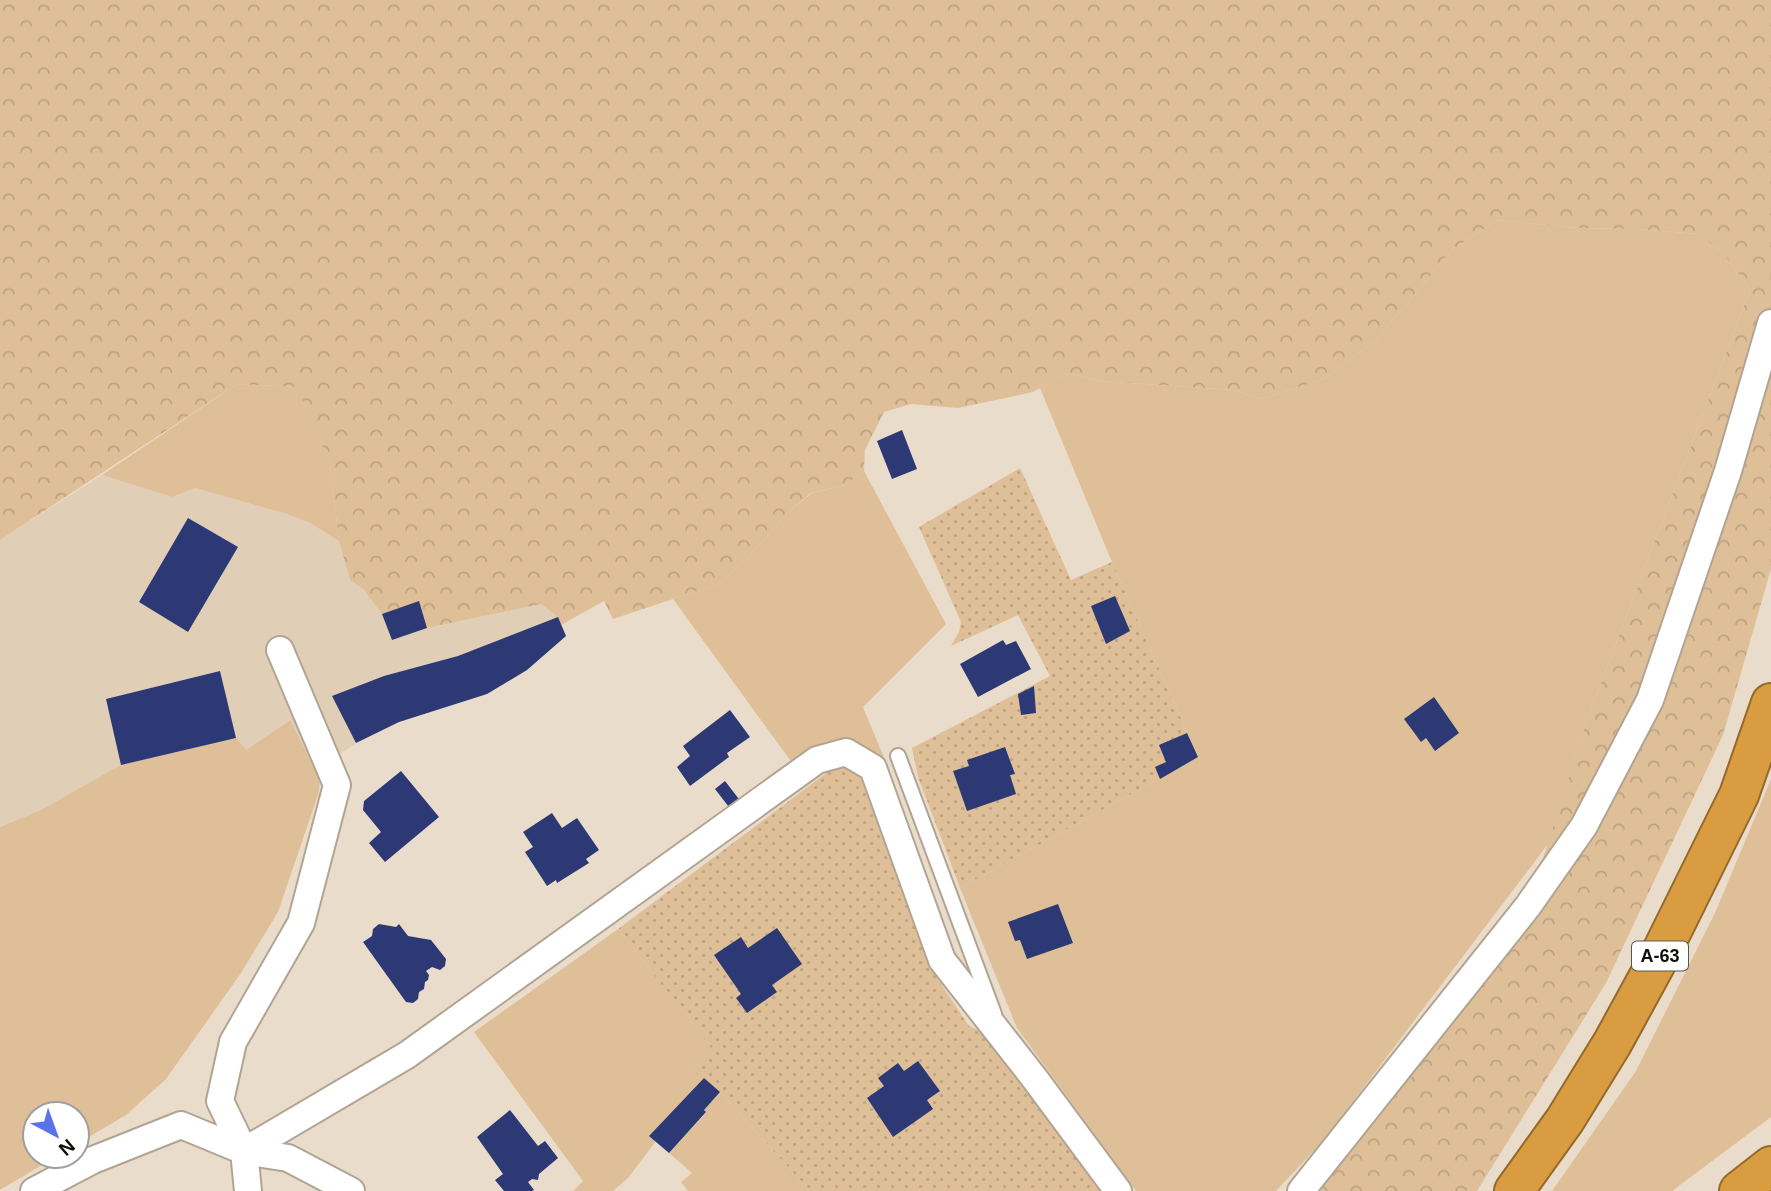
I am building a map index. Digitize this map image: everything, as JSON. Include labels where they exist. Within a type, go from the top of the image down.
[{"type":"highway","name":"A-63","points":[[1514,1191],[1565,1120],[1655,965],[1739,795],[1771,703]]},
{"type":"highway","points":[[1739,1191],[1771,1166]]},
{"type":"street","points":[[1301,1191],[1528,906],[1584,826],[1650,700],[1728,471],[1771,323]]},
{"type":"street","points":[[248,1191],[244,1151],[219,1101],[233,1042],[301,923],[337,785],[280,650]]},
{"type":"street","points":[[244,1151],[407,1055],[817,760],[846,752],[873,768],[942,960],[1118,1191]]},
{"type":"street","points":[[34,1191],[93,1160],[181,1125],[244,1151],[288,1158],[351,1191]]},
{"type":"lane","points":[[898,756],[1003,1038]]},
{"type":"shaded area","points":[[102,475],[172,497],[195,488],[310,523],[339,541],[350,580],[363,589],[382,614],[428,628],[541,604],[558,617],[566,636],[487,694],[399,722],[356,743],[316,770],[289,720],[246,750],[41,810],[0,827],[0,540]]},
{"type":"green space","points":[[0,0],[1771,0],[1771,569],[1723,735],[1606,983],[1477,1191],[1301,1191],[1528,906],[1587,720],[1750,290],[1724,254],[1699,234],[1576,228],[1497,220],[1453,249],[1376,340],[1326,378],[1262,399],[1234,390],[1100,381],[1068,373],[1033,392],[958,408],[911,404],[884,412],[865,450],[864,471],[845,485],[811,493],[788,512],[747,559],[718,584],[613,619],[604,601],[561,625],[558,617],[541,604],[427,628],[382,614],[363,589],[350,580],[339,541],[330,464],[297,387],[237,384],[0,540]]},
{"type":"green space","points":[[1497,220],[1576,228],[1699,234],[1724,254],[1750,290],[1587,720],[1548,844],[1323,1141],[1276,1191],[1136,1191],[1017,1028],[960,888],[1198,757],[1112,562],[1040,388],[1068,373],[1100,381],[1234,390],[1262,399],[1326,378],[1376,340],[1453,249]]},
{"type":"green space","points":[[237,384],[298,387],[330,464],[339,541],[310,523],[287,514],[195,488],[172,497],[102,475]]},
{"type":"green space","points":[[1020,468],[1071,580],[1112,562],[1198,757],[960,888],[918,777],[912,748],[1050,676],[1018,615],[951,646],[961,622],[919,527]]},
{"type":"green space","points":[[864,471],[946,624],[863,707],[884,758],[857,745],[793,764],[673,599],[718,584],[747,559],[788,512],[812,493],[845,485]]},
{"type":"green space","points":[[290,720],[315,770],[321,767],[319,792],[278,912],[241,973],[166,1079],[126,1115],[91,1136],[91,1100],[21,1100],[21,1170],[34,1170],[0,1190],[0,827],[41,810],[121,765],[236,738],[246,750]]},
{"type":"green space","points":[[849,764],[864,778],[931,969],[969,1026],[993,1036],[1106,1191],[810,1191],[720,1092],[691,1069],[717,1055],[618,929],[837,765]]},
{"type":"green space","points":[[1771,779],[1771,1117],[1672,1191],[1552,1191],[1636,1071],[1715,913]]},
{"type":"green space","points":[[618,929],[718,1056],[691,1069],[704,1078],[650,1135],[656,1141],[628,1178],[613,1191],[573,1191],[583,1181],[474,1032]]},
{"type":"green space","points":[[720,1092],[810,1191],[688,1191],[681,1182],[692,1173],[669,1153],[706,1113],[704,1110]]},
{"type":"building","points":[[902,430],[917,469],[892,479],[877,441]]},
{"type":"building","points":[[188,518],[238,547],[188,632],[139,602]]},
{"type":"building","points":[[1115,596],[1130,631],[1106,644],[1091,606]]},
{"type":"building","points":[[419,601],[427,628],[392,640],[382,614]]},
{"type":"building","points":[[558,617],[566,636],[527,670],[487,694],[399,722],[356,743],[332,696],[384,676],[458,656]]},
{"type":"building","points":[[1003,640],[1006,645],[1016,641],[1031,669],[978,697],[960,664]]},
{"type":"building","points":[[220,671],[236,738],[121,765],[106,699]]},
{"type":"building","points":[[1034,686],[1036,713],[1021,715],[1018,694]]},
{"type":"building","points":[[1434,697],[1459,733],[1435,751],[1426,738],[1421,742],[1404,719]]},
{"type":"building","points":[[730,710],[750,737],[727,753],[729,757],[690,786],[677,767],[690,756],[683,746]]},
{"type":"building","points":[[1187,733],[1198,757],[1160,779],[1155,767],[1166,762],[1159,745]]},
{"type":"building","points":[[1005,747],[1015,774],[1010,775],[1016,794],[967,811],[953,771],[969,766],[967,760]]},
{"type":"building","points":[[401,771],[439,817],[385,862],[369,843],[381,832],[363,810],[364,801]]},
{"type":"building","points":[[725,781],[742,803],[732,811],[715,789]]},
{"type":"building","points":[[552,813],[562,828],[577,818],[599,850],[586,859],[589,863],[557,883],[556,880],[547,886],[525,852],[533,847],[523,832]]},
{"type":"building","points":[[1058,904],[1073,943],[1027,959],[1020,940],[1015,941],[1008,922]]},
{"type":"building","points":[[379,924],[396,927],[399,924],[408,936],[431,940],[446,959],[445,966],[440,970],[432,967],[426,971],[428,980],[413,1003],[406,1002],[363,942],[372,936],[373,929]]},
{"type":"building","points":[[777,928],[802,964],[772,985],[777,992],[747,1013],[736,998],[741,994],[714,955],[741,937],[748,948]]},
{"type":"building","points":[[918,1061],[940,1091],[927,1100],[933,1109],[893,1137],[867,1098],[884,1086],[878,1078],[898,1063],[904,1071]]},
{"type":"building","points":[[704,1078],[720,1092],[669,1153],[649,1136]]},
{"type":"building","points":[[510,1110],[538,1146],[545,1141],[558,1158],[539,1174],[538,1180],[532,1179],[528,1182],[534,1190],[532,1191],[504,1191],[495,1180],[503,1174],[477,1137]]}]
